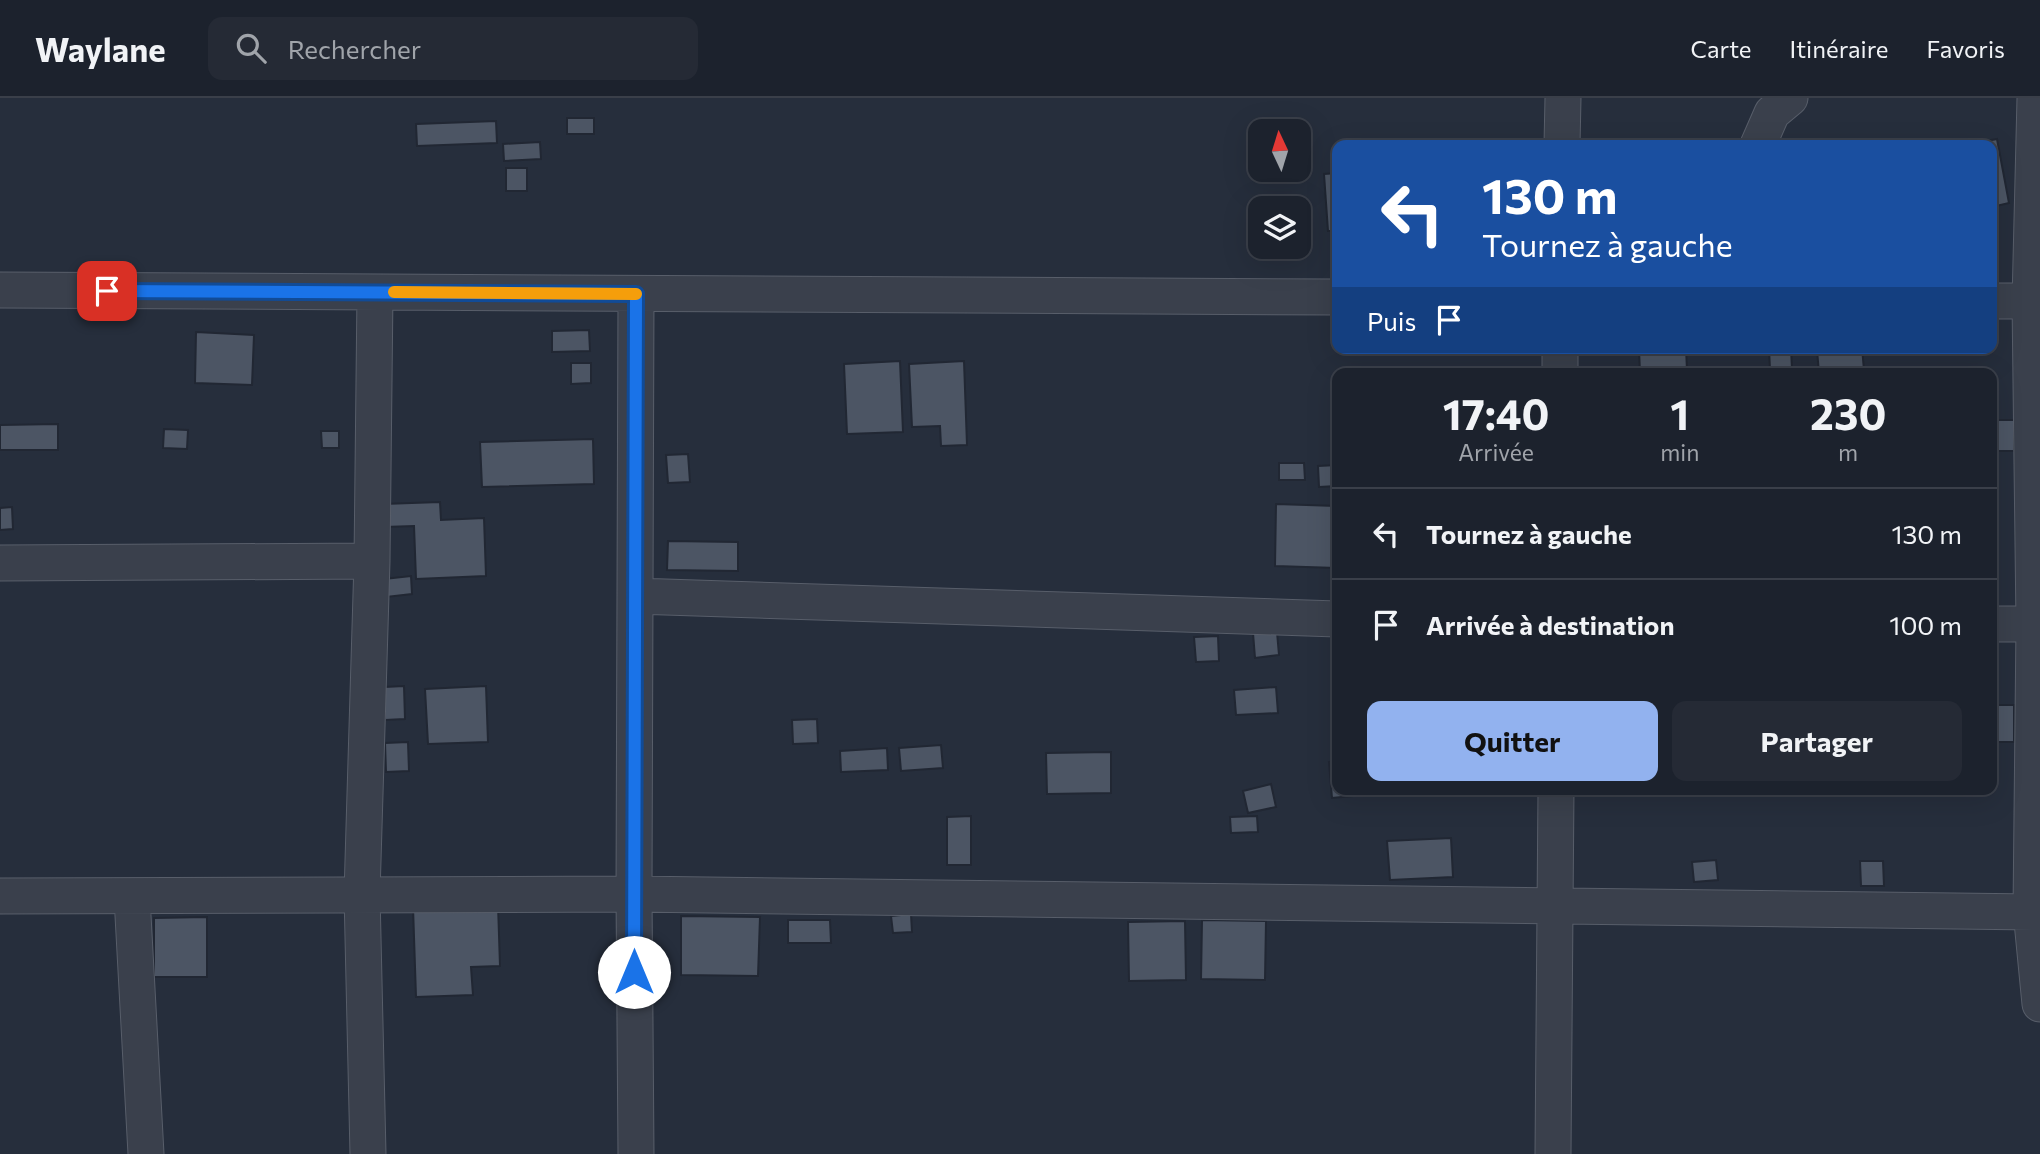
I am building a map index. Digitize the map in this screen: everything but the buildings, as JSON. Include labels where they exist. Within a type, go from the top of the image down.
[{"type":"street","points":[[1562,140],[1563,98]]},
{"type":"street","points":[[1760,140],[1772,113],[1790,98]]},
{"type":"street","points":[[2035,98],[2035,912],[2040,1004]]},
{"type":"street","points":[[0,290],[1332,297]]},
{"type":"street","points":[[368,1154],[362,894],[372,561],[375,292]]},
{"type":"street","points":[[636,294],[636,1154]]},
{"type":"street","points":[[1997,301],[2035,301]]},
{"type":"street","points":[[0,563],[372,561]]},
{"type":"street","points":[[635,596],[1332,619]]},
{"type":"street","points":[[1997,624],[2037,624]]},
{"type":"street","points":[[1553,1154],[1556,795]]},
{"type":"street","points":[[0,896],[634,894],[2035,912]]},
{"type":"street","points":[[132,897],[146,1154]]},
{"type":"slow traffic","points":[[394,292],[636,294]]},
{"type":"route","points":[[107,291],[636,294],[634,972]]}]
